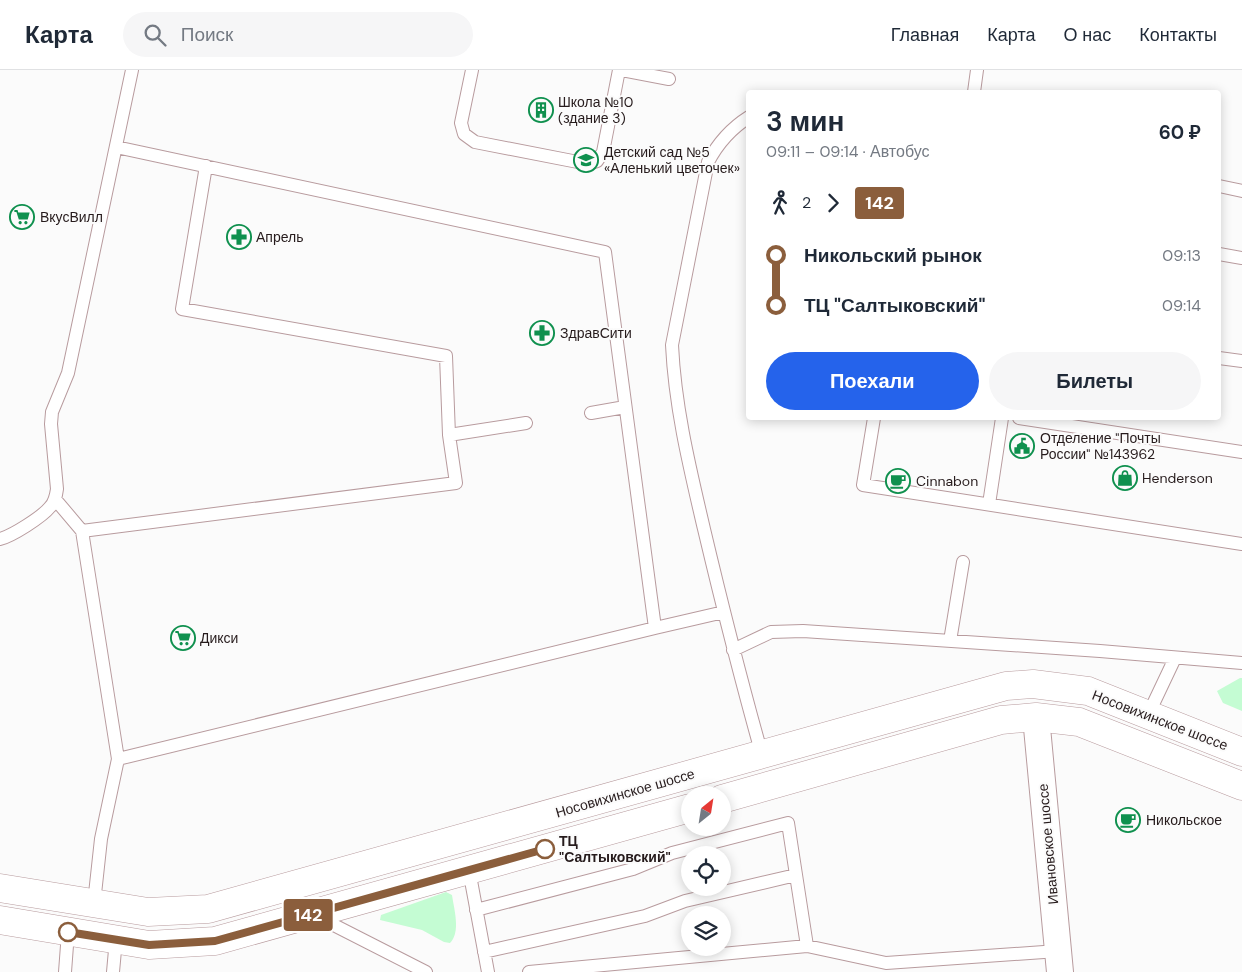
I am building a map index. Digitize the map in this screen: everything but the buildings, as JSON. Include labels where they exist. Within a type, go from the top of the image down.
[{"type":"main road","name":"Носовихинское шоссе","points":[[0,888],[148,912],[208,909],[1006,686],[1033,684],[1088,691],[1242,752]]},
{"type":"main road","points":[[731,796],[1001,720],[1036,717],[1079,722],[1242,786]]},
{"type":"main road","points":[[0,920],[149,945],[215,941],[681,811]]},
{"type":"street","name":"Ивановское шоссе","points":[[1036,717],[1059,961]]},
{"type":"lane","points":[[0,539],[14,534],[50,508],[55,499],[57,489],[51,424],[52,412],[68,372],[132,70]]},
{"type":"lane","points":[[472,70],[461,123],[464,134],[475,142],[588,164],[597,161],[603,152],[621,70],[669,79]]},
{"type":"lane","points":[[974,90],[977,70]]},
{"type":"lane","points":[[746,119],[718,144],[708,162],[672,346],[685,449],[733,650],[762,755]]},
{"type":"lane","points":[[116,147],[605,252],[655,628]]},
{"type":"lane","points":[[82,530],[456,483],[449,435],[446,356],[182,309],[206,166]]},
{"type":"lane","points":[[1221,186],[1242,191]]},
{"type":"lane","points":[[1221,254],[1242,258]]},
{"type":"lane","points":[[1221,358],[1242,361]]},
{"type":"lane","points":[[591,413],[626,407]]},
{"type":"lane","points":[[874,420],[863,485],[1242,544]]},
{"type":"lane","points":[[989,504],[1002,420]]},
{"type":"lane","points":[[1033,420],[1242,452]]},
{"type":"lane","points":[[449,435],[526,423]]},
{"type":"lane","points":[[55,499],[82,530],[118,759],[101,839],[94,903]]},
{"type":"lane","points":[[950,641],[963,562]]},
{"type":"lane","points":[[118,759],[724,612]]},
{"type":"lane","points":[[733,650],[771,632],[803,632],[1242,663]]},
{"type":"lane","points":[[1148,715],[1175,658]]},
{"type":"lane","points":[[476,910],[633,869],[672,853],[788,823],[806,946]]},
{"type":"lane","points":[[469,870],[488,972]]},
{"type":"lane","points":[[484,952],[645,916],[685,901],[796,875]]},
{"type":"lane","points":[[312,914],[426,972]]},
{"type":"lane","points":[[66,972],[68,932]]},
{"type":"lane","points":[[113,972],[116,939]]},
{"type":"lane","points":[[529,972],[806,946],[886,967],[1059,961]]},
{"type":"green space","points":[[1242,678],[1242,711],[1223,703],[1217,691]]},
{"type":"green space","points":[[446,892],[452,895],[456,920],[455,933],[450,943],[444,942],[422,930],[380,920],[381,915]]},
{"type":"bus line","name":"142","points":[[68,932],[149,945],[215,941],[545,849]]},
{"type":"place","name":"Школа №10 (здание 3)","points":[[541,110]]},
{"type":"place","name":"Детский сад №5 «Аленький цветочек»","points":[[586,160]]},
{"type":"place","name":"ВкусВилл","points":[[22,217]]},
{"type":"place","name":"Апрель","points":[[239,237]]},
{"type":"place","name":"ЗдравСити","points":[[542,333]]},
{"type":"place","name":"Отделение \"Почты России\" №143962","points":[[1022,446]]},
{"type":"place","name":"Henderson","points":[[1125,478]]},
{"type":"place","name":"Cinnabon","points":[[898,481]]},
{"type":"place","name":"Дикси","points":[[183,638]]},
{"type":"place","name":"Никольское","points":[[1128,820]]},
{"type":"place","name":"ТЦ \"Салтыковский\"","points":[[545,849]]}]
